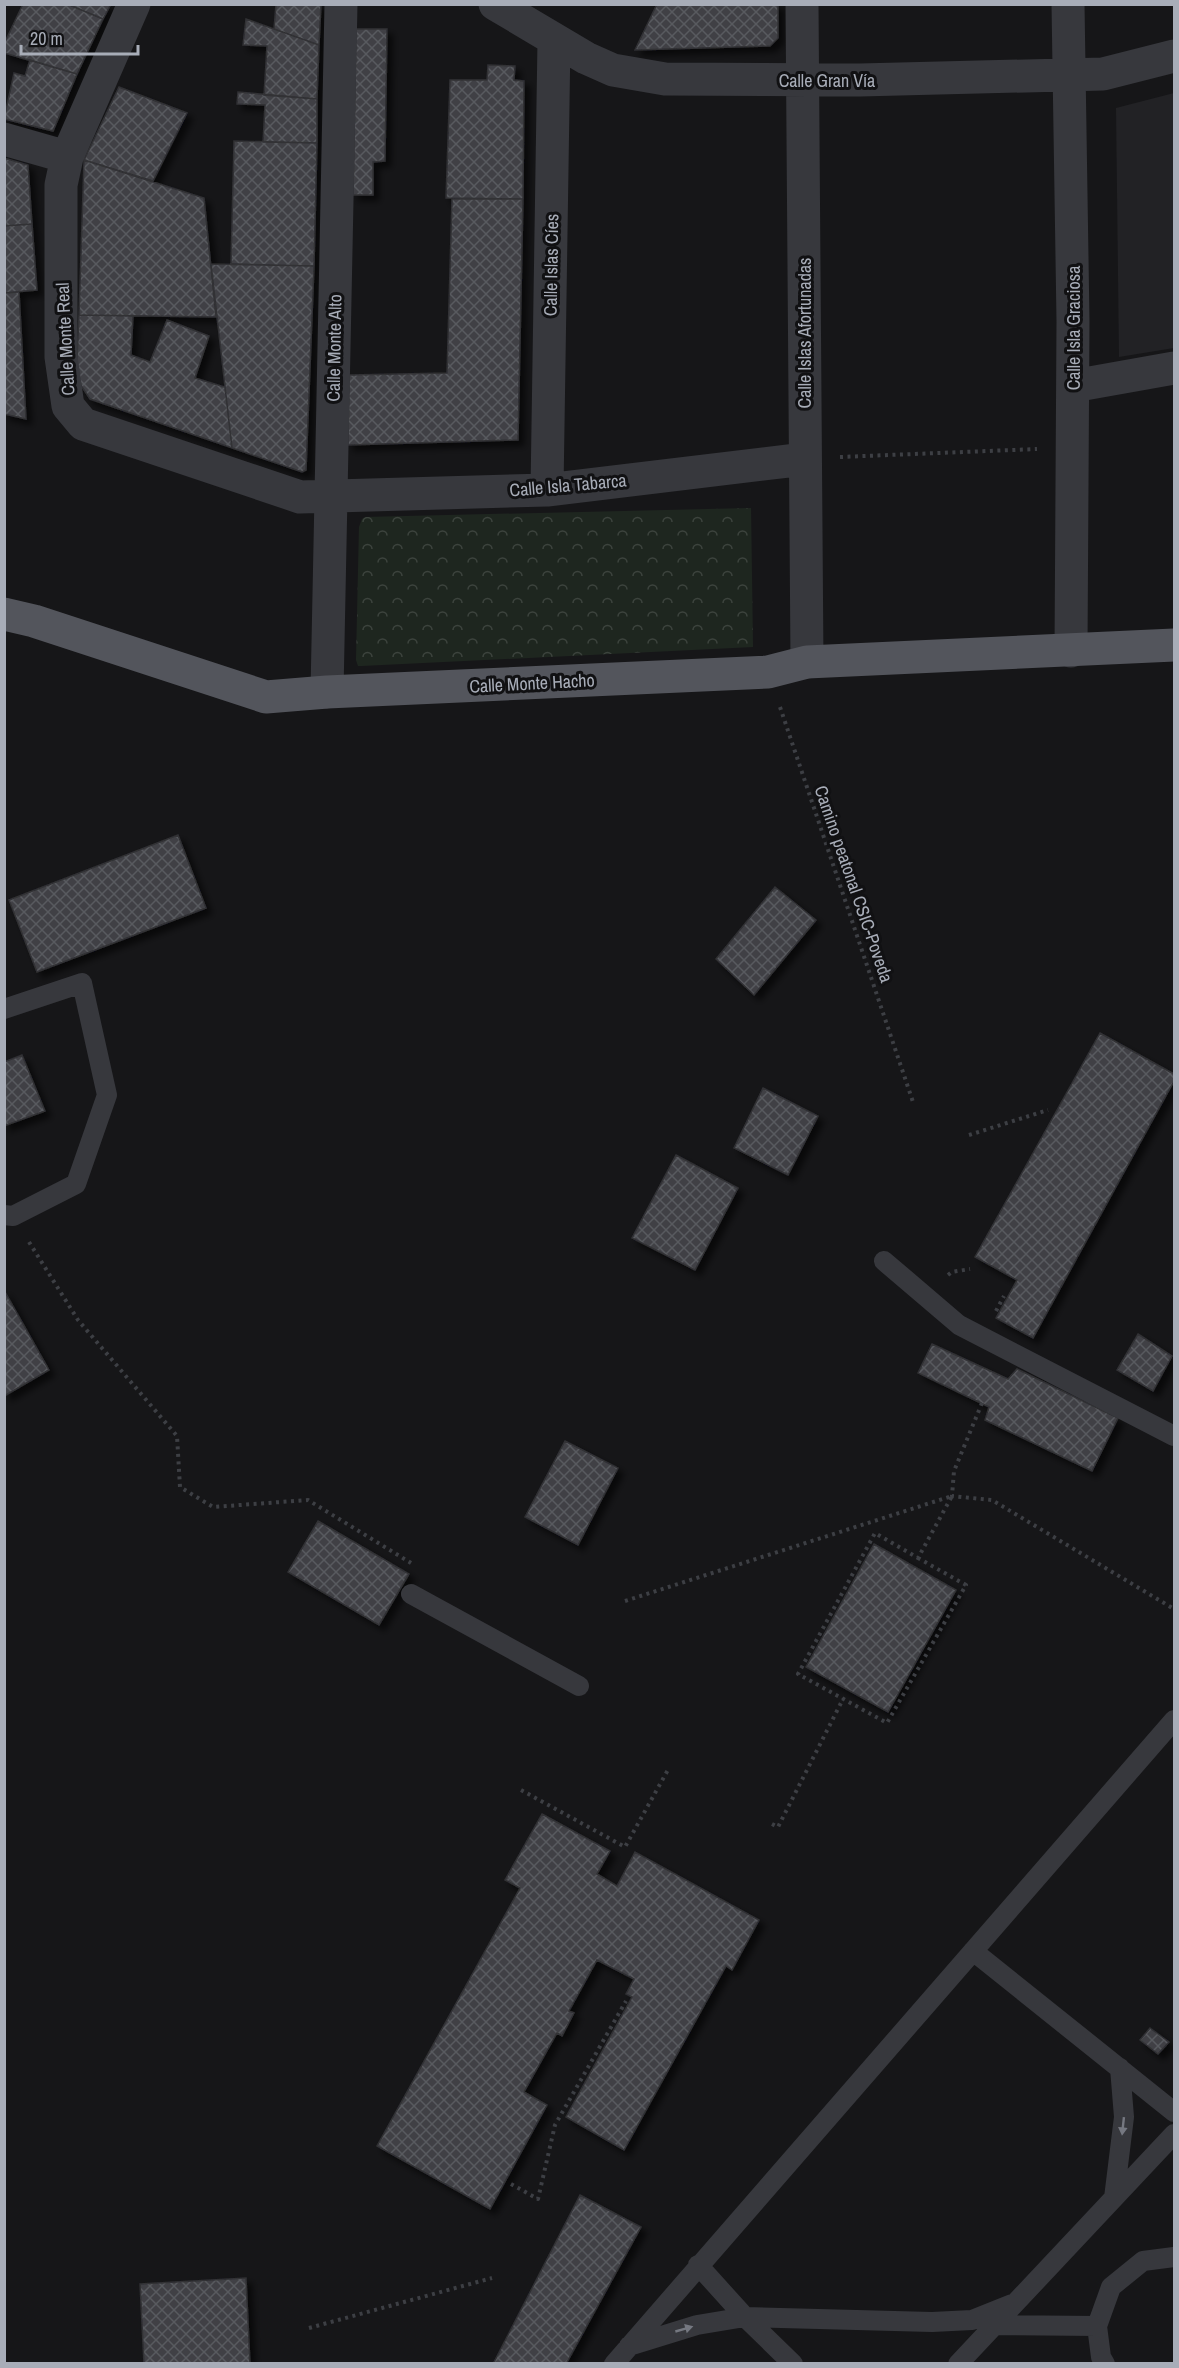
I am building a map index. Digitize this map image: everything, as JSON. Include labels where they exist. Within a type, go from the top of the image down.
[{"type":"main road","name":"Calle Monte Hacho","points":[[4,614],[34,621],[267,697],[327,692],[768,672],[807,662],[1174,645]]},
{"type":"street","name":"Calle Monte Real","points":[[134,4],[67,157],[61,185],[62,357],[68,406],[83,424],[300,497],[330,497]]},
{"type":"street","name":"Calle Monte Alto","points":[[327,692],[341,4]]},
{"type":"street","name":"Calle Gran Vía","points":[[495,4],[555,40],[613,70],[665,79],[803,80],[1103,74],[1174,56]]},
{"type":"street","name":"Calle Islas Afortunadas","points":[[802,4],[807,662]]},
{"type":"street","name":"Calle Isla Graciosa","points":[[1068,4],[1073,386],[1071,651]]},
{"type":"street","name":"Calle Islas Cíes","points":[[547,490],[555,40]]},
{"type":"street","points":[[4,139],[67,157]]},
{"type":"street","points":[[1073,386],[1174,368]]},
{"type":"street","name":"Calle Isla Tabarca","points":[[330,497],[547,490],[805,459]]},
{"type":"lane","points":[[4,1009],[82,983],[107,1095],[76,1184],[9,1215]]},
{"type":"lane","points":[[884,1261],[959,1325],[1174,1436]]},
{"type":"lane","points":[[411,1594],[579,1686]]},
{"type":"lane","points":[[614,2364],[1174,1720]]},
{"type":"lane","points":[[973,1951],[1174,2112]]},
{"type":"lane","points":[[1114,2198],[1124,2117],[1120,2068]]},
{"type":"lane","points":[[958,2364],[1174,2134]]},
{"type":"lane","points":[[1105,2364],[1101,2357],[1097,2326],[1111,2287],[1143,2261],[1174,2257]]},
{"type":"lane","points":[[699,2265],[745,2317],[793,2364]]},
{"type":"lane","points":[[628,2347],[697,2325],[745,2317],[932,2322],[972,2320],[1012,2304]]},
{"type":"lane","points":[[995,2325],[1097,2326]]},
{"type":"path","points":[[805,459],[1073,447]]},
{"type":"path","name":"Camino peatonal CSIC-Poveda","points":[[768,672],[914,1105]]},
{"type":"path","points":[[969,1136],[1048,1110]]},
{"type":"path","points":[[9,1215],[78,1320],[177,1436],[180,1487],[213,1507],[308,1500],[419,1568],[411,1594]]},
{"type":"path","points":[[918,1558],[952,1496],[954,1471],[982,1403]]},
{"type":"path","points":[[625,1601],[952,1496],[992,1500],[1174,1609]]},
{"type":"path","points":[[875,1533],[918,1558],[966,1585],[887,1723],[798,1674],[875,1533]]},
{"type":"path","points":[[772,1824],[778,1827],[843,1699]]},
{"type":"path","points":[[521,1790],[625,1848],[669,1768]]},
{"type":"path","points":[[511,2184],[538,2199],[555,2125],[626,2001]]},
{"type":"path","points":[[309,2328],[492,2278]]},
{"type":"shaded area","points":[[1174,93],[1174,348],[1119,357],[1116,108]]},
{"type":"green space","points":[[751,508],[753,647],[358,666],[356,660],[359,527],[365,517]]},
{"type":"building","points":[[23,4],[67,4],[103,19],[77,74],[4,53],[4,44]]},
{"type":"building","points":[[67,4],[111,4],[103,19]]},
{"type":"building","points":[[276,4],[321,4],[319,45],[274,29]]},
{"type":"building","points":[[657,4],[778,4],[778,38],[770,46],[635,50]]},
{"type":"building","points":[[246,19],[319,45],[317,99],[264,95],[267,46],[243,45]]},
{"type":"building","points":[[356,29],[387,29],[385,161],[373,162],[373,195],[353,195]]},
{"type":"building","points":[[30,60],[77,74],[53,131],[4,119],[14,73],[25,76]]},
{"type":"building","points":[[488,65],[515,66],[514,80],[524,81],[523,199],[446,198],[450,80],[487,80]]},
{"type":"building","points":[[119,87],[187,113],[153,181],[84,160]]},
{"type":"building","points":[[238,92],[317,99],[317,143],[263,142],[265,105],[237,104]]},
{"type":"building","points":[[234,141],[317,143],[314,266],[231,264]]},
{"type":"building","points":[[4,158],[28,165],[32,224],[4,226]]},
{"type":"building","points":[[84,160],[204,198],[216,317],[79,315]]},
{"type":"building","points":[[452,199],[523,199],[518,440],[348,445],[349,375],[447,373]]},
{"type":"building","points":[[32,224],[37,290],[4,293],[4,226]]},
{"type":"building","points":[[211,264],[314,266],[306,470],[302,472],[232,448]]},
{"type":"building","points":[[19,292],[26,419],[4,414],[4,293]]},
{"type":"building","points":[[79,315],[133,316],[131,355],[150,362],[167,320],[209,336],[195,378],[225,387],[232,448],[90,399],[76,378]]},
{"type":"building","points":[[178,835],[206,908],[37,972],[9,900]]},
{"type":"building","points":[[775,887],[816,920],[754,995],[716,959]]},
{"type":"building","points":[[1100,1033],[1174,1074],[1174,1081],[1033,1338],[996,1318],[1017,1280],[975,1257]]},
{"type":"building","points":[[22,1055],[45,1111],[4,1126],[4,1062]]},
{"type":"building","points":[[763,1088],[818,1116],[788,1175],[734,1148]]},
{"type":"building","points":[[676,1155],[738,1188],[695,1270],[632,1238]]},
{"type":"building","points":[[4,1290],[49,1370],[6,1395],[4,1393]]},
{"type":"building","points":[[1138,1334],[1172,1356],[1153,1391],[1117,1370]]},
{"type":"building","points":[[932,1344],[1008,1379],[1017,1369],[1118,1418],[1092,1471],[985,1420],[989,1407],[918,1373]]},
{"type":"building","points":[[565,1441],[618,1468],[578,1545],[525,1517]]},
{"type":"building","points":[[318,1521],[409,1574],[379,1625],[288,1572]]},
{"type":"building","points":[[874,1544],[956,1590],[888,1712],[806,1667]]},
{"type":"building","points":[[542,1814],[610,1851],[597,1874],[617,1886],[635,1852],[759,1920],[732,1970],[726,1966],[624,2150],[566,2117],[632,1997],[626,1994],[634,1979],[597,1960],[569,2011],[574,2013],[562,2036],[557,2033],[524,2092],[547,2105],[490,2209],[377,2146],[520,1888],[505,1880]]},
{"type":"building","points":[[1150,2028],[1169,2042],[1158,2054],[1140,2040]]},
{"type":"building","points":[[580,2195],[641,2227],[566,2364],[493,2364]]},
{"type":"building","points":[[246,2278],[250,2364],[144,2364],[140,2284]]}]
